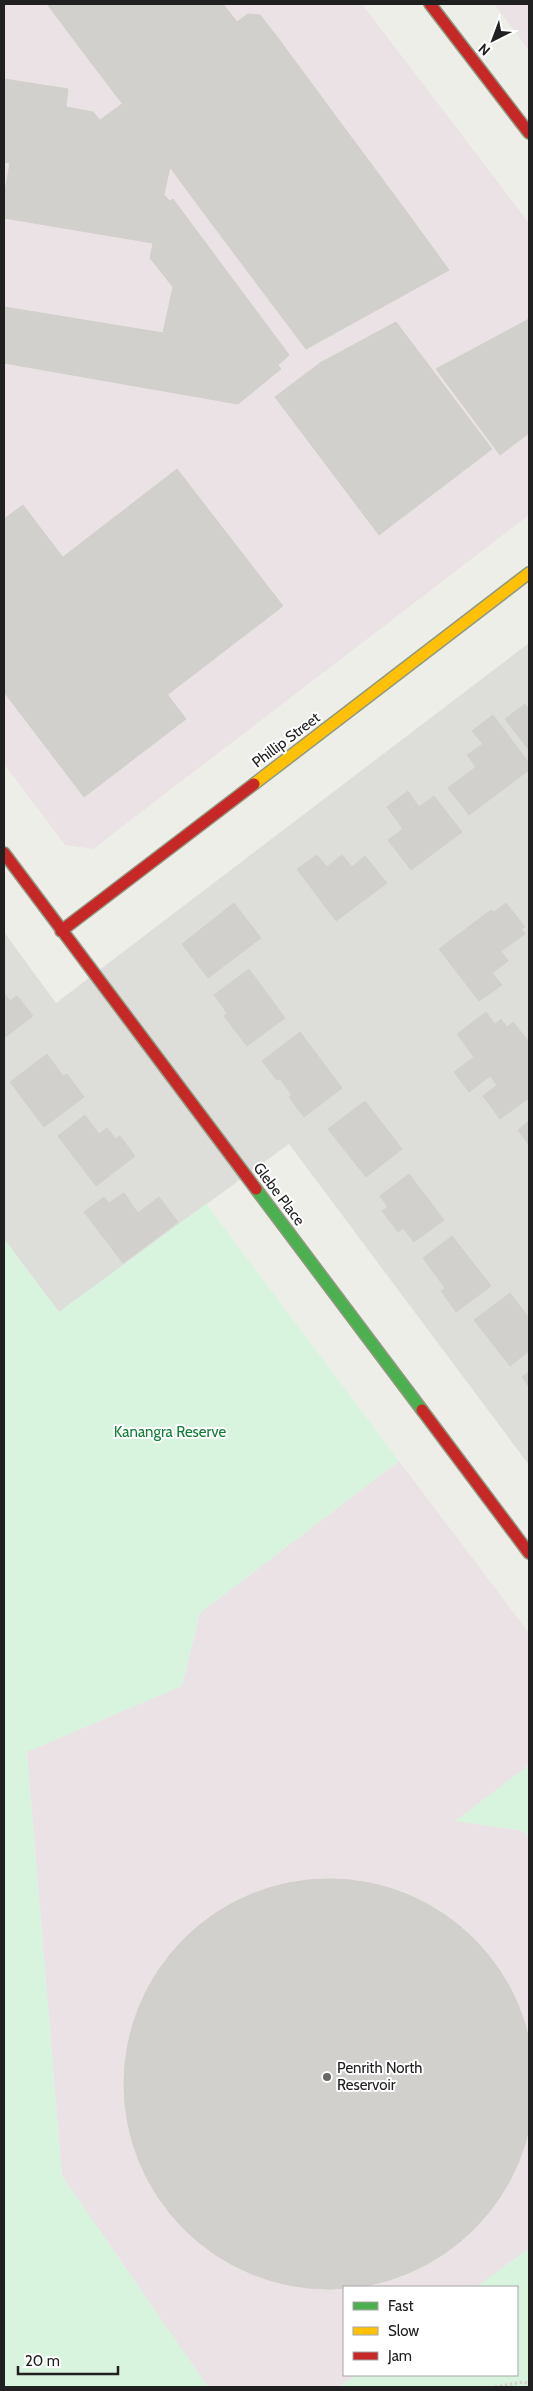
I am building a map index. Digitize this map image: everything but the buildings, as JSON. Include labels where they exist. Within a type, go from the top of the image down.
[{"type":"street","points":[[430,4],[529,134]]},
{"type":"street","name":"Phillip Street","points":[[61,931],[529,574]]},
{"type":"street","name":"Glebe Place","points":[[4,853],[529,1553]]},
{"type":"path","points":[[495,2387],[523,2382],[529,2379]]},
{"type":"path","points":[[523,2382],[529,2384]]},
{"type":"shaded area","points":[[4,4],[362,4],[529,223],[529,515],[93,849],[65,845],[4,764]]},
{"type":"shaded area","points":[[494,4],[529,4],[529,50]]},
{"type":"shaded area","points":[[529,643],[529,1465],[289,1144],[59,1312],[4,1239],[4,932],[56,1003]]},
{"type":"shaded area","points":[[399,1461],[529,1633],[529,1765],[456,1821],[524,1831],[529,1838],[529,2249],[477,2286],[343,2286],[343,2376],[355,2376],[339,2387],[208,2387],[62,2176],[27,1751],[182,1686],[200,1613]]},
{"type":"green space","name":"Kanangra Reserve","points":[[206,1204],[399,1461],[200,1613],[182,1686],[27,1752],[62,2176],[208,2387],[4,2387],[4,1239],[59,1312]]},
{"type":"green space","points":[[529,1765],[529,1838],[524,1831],[455,1821]]},
{"type":"green space","points":[[529,2249],[529,2387],[339,2387],[355,2376],[518,2376],[518,2286],[477,2286]]},
{"type":"traffic: fast","points":[[256,1189],[422,1410]]},
{"type":"traffic: slow","points":[[254,784],[529,573]]},
{"type":"traffic: jam","points":[[430,4],[529,133]]},
{"type":"traffic: jam","points":[[61,931],[254,784]]},
{"type":"traffic: jam","points":[[4,853],[256,1189]]},
{"type":"traffic: jam","points":[[422,1410],[529,1553]]},
{"type":"place","name":"Penrith North Reservoir","points":[[327,2077]]}]
